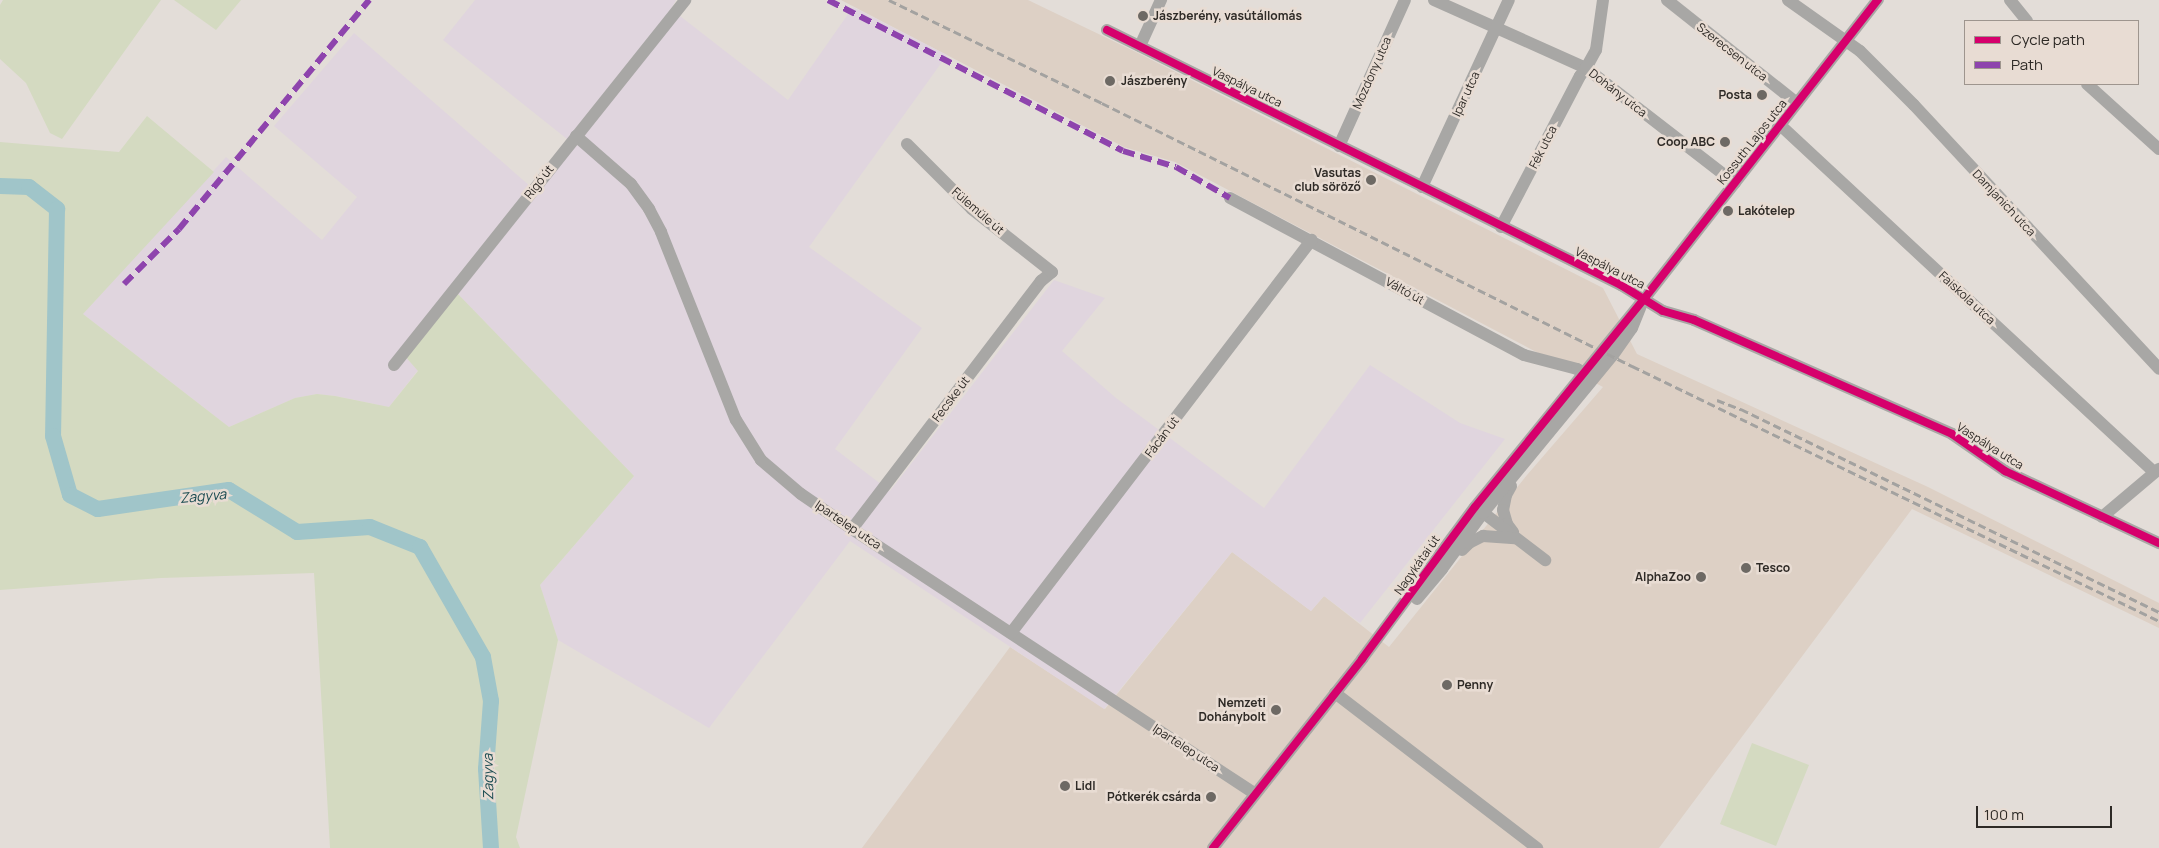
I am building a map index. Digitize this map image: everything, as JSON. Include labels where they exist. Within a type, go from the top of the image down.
[{"type":"street","name":"Rigó út","points":[[394,365],[685,0]]},
{"type":"street","name":"Mozdony utca","points":[[1339,146],[1404,0]]},
{"type":"street","name":"Dohány utca","points":[[1434,0],[1586,68],[1735,183]]},
{"type":"street","name":"Ipar utca","points":[[1422,187],[1510,0]]},
{"type":"street","name":"Fék utca","points":[[1501,227],[1580,76],[1596,50],[1604,0]]},
{"type":"street","name":"Szerecsen utca","points":[[1666,0],[1797,103]]},
{"type":"street","name":"Damjanich utca","points":[[1788,0],[1860,51],[1914,105],[2159,369]]},
{"type":"street","name":"Kossuth Lajos utca","points":[[1644,298],[1878,0]]},
{"type":"street","points":[[2010,0],[2027,20]]},
{"type":"street","points":[[1140,46],[1159,4]]},
{"type":"street","name":"Vaspálya utca","points":[[1107,30],[1644,298],[1664,311],[1694,320],[1952,434],[2005,471],[2159,543]]},
{"type":"street","points":[[2088,85],[2159,149]]},
{"type":"street","name":"Faiskola utca","points":[[1780,125],[2156,470]]},
{"type":"street","name":"Ipartelep utca","points":[[576,136],[631,184],[649,209],[661,232],[736,420],[762,460],[801,494],[852,529],[1255,794]]},
{"type":"street","name":"Fülemüle út","points":[[908,144],[972,209],[1052,272]]},
{"type":"street","name":"Váltó út","points":[[1230,198],[1312,240],[1524,355],[1584,373]]},
{"type":"street","name":"Fácán út","points":[[1011,633],[1312,240]]},
{"type":"street","name":"Fecske út","points":[[852,529],[1041,281],[1052,272]]},
{"type":"street","name":"Nagykátai út","points":[[1213,848],[1644,298]]},
{"type":"street","name":"Nagykátai út","points":[[1362,659],[1442,570],[1479,510],[1521,469],[1613,355],[1632,328],[1644,298]]},
{"type":"street","points":[[1517,538],[1507,524],[1503,510],[1506,495],[1521,469]]},
{"type":"street","points":[[2102,517],[2156,470]]},
{"type":"street","points":[[1479,510],[1545,560]]},
{"type":"street","points":[[1442,570],[1469,543],[1483,536],[1517,538]]},
{"type":"street","points":[[1335,693],[1537,848]]},
{"type":"shaded area","points":[[475,0],[676,0],[671,9],[788,100],[853,7],[947,55],[809,247],[922,328],[835,449],[890,491],[1054,280],[1105,298],[1062,351],[1116,398],[1264,508],[1370,365],[1460,423],[1505,439],[1360,623],[1324,596],[1311,611],[1232,552],[1104,709],[850,541],[709,728],[558,640],[540,585],[634,476],[457,293],[404,355],[418,370],[389,407],[317,394],[295,398],[229,427],[83,314],[226,157],[322,240],[357,197],[274,126],[354,33],[530,186],[567,139],[443,40]]},
{"type":"shaded area","points":[[841,0],[1028,0],[1138,53],[1603,288],[1637,354],[1928,487],[2159,603],[2159,628],[1912,509],[1659,848],[862,848],[1010,647],[1105,709],[1232,552],[1311,611],[1324,596],[1389,647],[1527,475],[1603,387],[1175,162],[1124,147]]},
{"type":"green space","points":[[3,0],[161,0],[62,139],[50,133],[26,83],[0,59],[0,5]]},
{"type":"green space","points":[[174,0],[241,0],[216,30]]},
{"type":"green space","points":[[147,116],[214,172],[83,314],[229,427],[295,398],[317,394],[389,407],[418,371],[404,355],[457,293],[634,476],[540,585],[558,640],[516,837],[520,848],[330,848],[314,573],[161,578],[0,590],[0,142],[119,152]]},
{"type":"green space","points":[[1752,743],[1809,765],[1776,846],[1720,824]]},
{"type":"waterway","name":"Zagyva","points":[[0,186],[29,187],[57,209],[53,436],[70,495],[98,509],[229,490],[297,532],[370,527],[420,547],[483,657],[491,701],[486,769],[491,848]]},
{"type":"railway","points":[[889,0],[1102,103],[1632,366],[2159,621]]},
{"type":"railway","points":[[1717,400],[1741,409],[2159,612]]},
{"type":"marked path","points":[[124,284],[179,229],[369,0]]},
{"type":"marked path","points":[[828,0],[1123,151],[1176,167],[1230,198]]},
{"type":"cycle path","points":[[1213,848],[1362,659],[1475,507],[1644,299],[1878,0]]},
{"type":"cycle path","points":[[1107,30],[1621,285],[1663,311],[1694,320],[1952,434],[2005,471],[2159,543]]},
{"type":"place","name":"Jászberény, vasútállomás","points":[[1143,16]]},
{"type":"place","name":"Jászberény","points":[[1110,81]]},
{"type":"place","name":"Posta","points":[[1762,95]]},
{"type":"place","name":"Coop ABC","points":[[1725,142]]},
{"type":"place","name":"Vasutas club söröző","points":[[1371,180]]},
{"type":"place","name":"Lakótelep","points":[[1728,211]]},
{"type":"place","name":"Tesco","points":[[1746,568]]},
{"type":"place","name":"AlphaZoo","points":[[1701,577]]},
{"type":"place","name":"Penny","points":[[1447,685]]},
{"type":"place","name":"Nemzeti Dohánybolt","points":[[1276,710]]},
{"type":"place","name":"Lidl","points":[[1065,786]]},
{"type":"place","name":"Pótkerék csárda","points":[[1211,797]]}]
